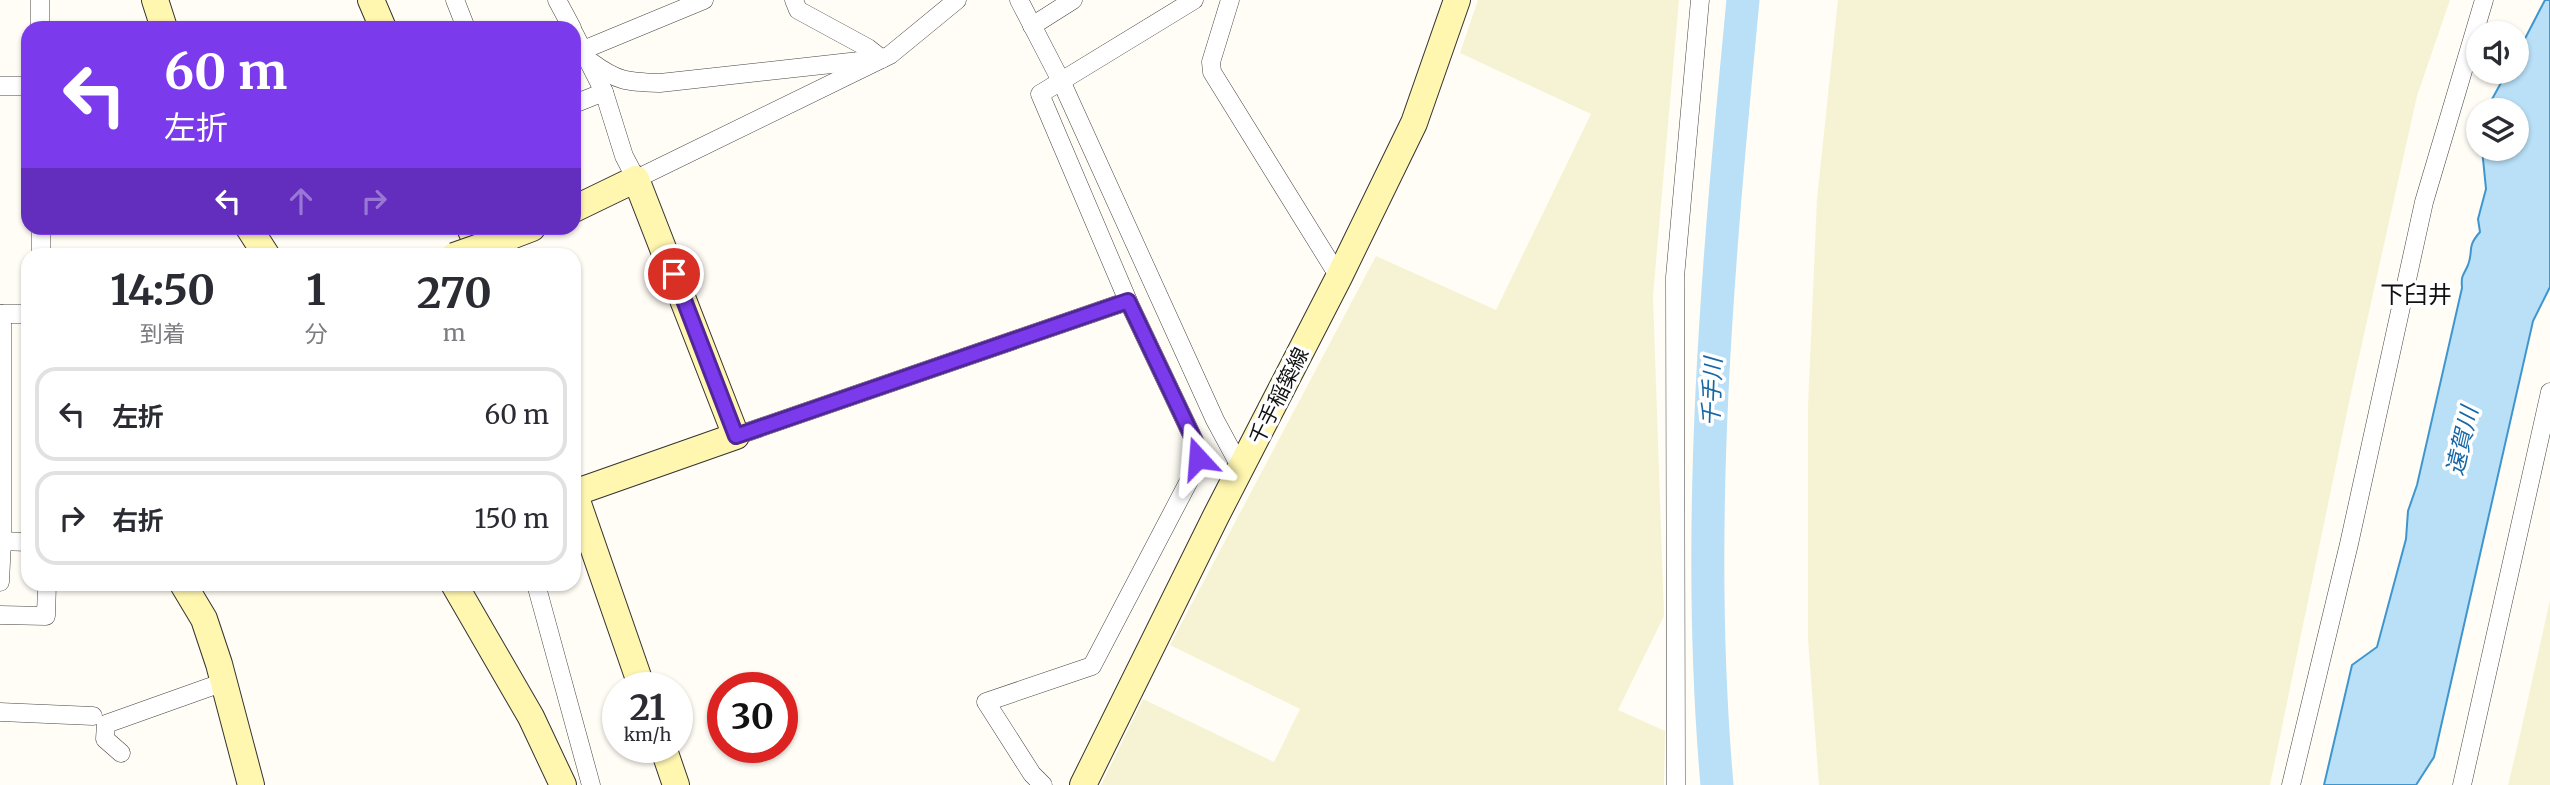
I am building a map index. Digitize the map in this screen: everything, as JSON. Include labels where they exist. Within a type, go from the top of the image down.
[{"type":"street","points":[[40,0],[40,21]]},
{"type":"street","points":[[155,0],[162,21]]},
{"type":"street","points":[[371,0],[380,21]]},
{"type":"street","points":[[455,0],[463,21]]},
{"type":"street","points":[[558,0],[568,21]]},
{"type":"street","points":[[585,55],[704,0]]},
{"type":"street","points":[[794,0],[798,10],[868,48],[882,59]]},
{"type":"street","points":[[581,206],[890,55],[957,0]]},
{"type":"street","points":[[1019,0],[1062,83],[1215,420],[1242,470]]},
{"type":"street","points":[[1032,26],[1073,0]]},
{"type":"street","points":[[1043,785],[1032,774],[986,702],[1092,666],[1191,477],[1198,458],[1195,442],[1128,301],[1040,94],[1194,0]]},
{"type":"street","points":[[1230,0],[1211,62],[1212,72],[1339,277]]},
{"type":"street","name":"千手稲築線","points":[[1083,785],[1414,123],[1457,0]]},
{"type":"street","points":[[1676,785],[1675,277],[1700,0]]},
{"type":"street","points":[[2291,785],[2349,544],[2424,202],[2484,0]]},
{"type":"street","points":[[581,47],[604,92],[624,156],[636,179],[736,436]]},
{"type":"street","points":[[585,55],[611,77],[632,82],[660,83],[882,59]]},
{"type":"street","points":[[0,86],[21,86]]},
{"type":"street","points":[[581,101],[604,92]]},
{"type":"street","points":[[476,248],[513,235]]},
{"type":"street","points":[[581,490],[1128,301]]},
{"type":"street","points":[[0,582],[1,314],[21,314]]},
{"type":"street","points":[[2462,785],[2550,392]]},
{"type":"street","points":[[581,512],[636,672]]},
{"type":"street","points":[[1,541],[21,542]]},
{"type":"street","points":[[0,615],[46,617],[47,591]]},
{"type":"street","points":[[187,591],[204,619],[251,785]]},
{"type":"street","points":[[458,591],[531,717],[563,785]]},
{"type":"street","points":[[538,591],[591,785]]},
{"type":"street","points":[[121,753],[105,739],[106,724],[224,682]]},
{"type":"street","points":[[0,712],[93,716]]},
{"type":"street","points":[[668,763],[676,785]]},
{"type":"shaded area","points":[[1478,0],[1679,0],[1653,296],[1664,616],[1618,710],[1665,731],[1664,785],[1101,785],[1143,699],[1274,762],[1300,709],[1170,645],[1376,256],[1496,310],[1591,114],[1460,53]]},
{"type":"shaded area","points":[[1838,0],[2450,0],[2417,96],[2351,393],[2270,785],[1819,785],[1808,640],[1808,406],[1817,199]]},
{"type":"shaded area","points":[[2550,600],[2550,785],[2508,785],[2520,735]]},
{"type":"water","name":"遠賀川","points":[[2545,0],[2550,0],[2550,287],[2533,321],[2434,757],[2416,785],[2324,785],[2352,665],[2377,647],[2406,539],[2408,511],[2417,485],[2462,288],[2462,278],[2470,260],[2472,245],[2480,232],[2478,219],[2486,189],[2483,161],[2529,161],[2529,98],[2493,98],[2500,84],[2529,84],[2529,31]]},
{"type":"waterway","name":"千手川","points":[[1717,785],[1710,687],[1708,589],[1712,392],[1725,196],[1743,0]]},
{"type":"district","name":"下臼井","points":[[2416,295]]},
{"type":"route","points":[[674,274],[736,436],[1128,301],[1195,442],[1198,458]]}]
